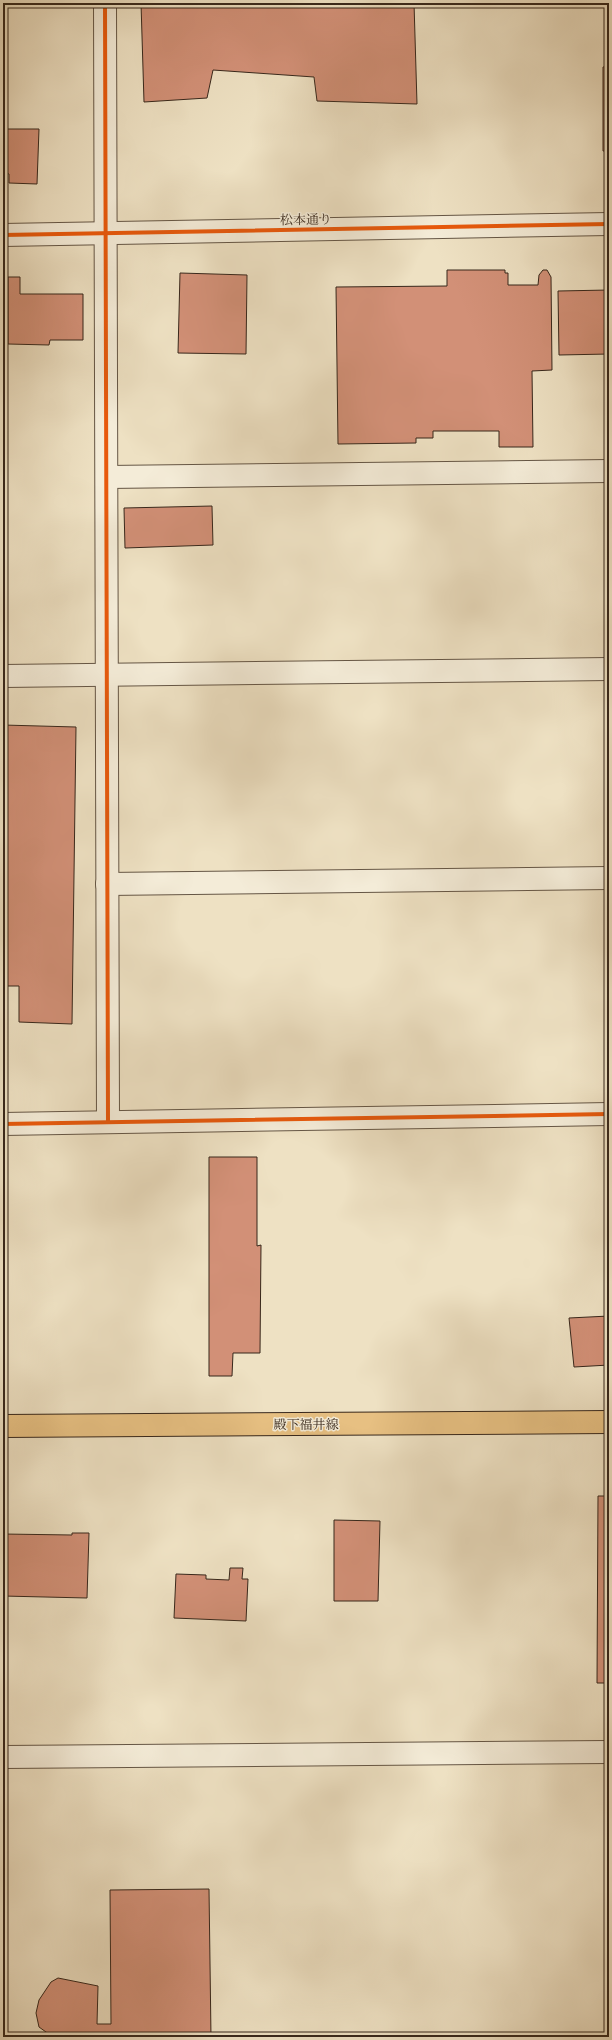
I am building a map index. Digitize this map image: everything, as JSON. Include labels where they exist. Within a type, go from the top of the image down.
[{"type":"main road","name":"殿下福井線","points":[[3,1426],[609,1422]]},
{"type":"street","points":[[105,3],[108,1122]]},
{"type":"street","name":"松本通り","points":[[3,235],[609,224]]},
{"type":"street","points":[[107,477],[609,471]]},
{"type":"street","points":[[3,676],[609,669]]},
{"type":"street","points":[[107,884],[609,878]]},
{"type":"street","points":[[3,1124],[609,1114]]},
{"type":"street","points":[[3,1757],[609,1752]]},
{"type":"building","points":[[141,3],[414,3],[417,104],[317,101],[314,77],[213,70],[207,98],[144,102]]},
{"type":"building","points":[[609,66],[609,151],[603,151],[603,67]]},
{"type":"building","points":[[7,129],[39,129],[37,184],[9,183],[9,174],[6,173]]},
{"type":"building","points":[[447,270],[505,270],[505,273],[508,273],[508,285],[538,285],[539,275],[543,270],[547,270],[551,277],[552,370],[532,371],[533,447],[499,447],[499,431],[433,431],[433,438],[416,438],[416,443],[338,444],[336,287],[447,286]]},
{"type":"building","points":[[180,273],[247,275],[246,354],[178,353]]},
{"type":"building","points":[[8,277],[20,277],[20,294],[83,294],[83,340],[50,340],[49,345],[8,344]]},
{"type":"building","points":[[609,290],[609,354],[559,355],[558,291]]},
{"type":"building","points":[[212,506],[213,545],[125,548],[124,508]]},
{"type":"building","points":[[3,725],[76,727],[72,1024],[19,1022],[19,986],[3,986]]},
{"type":"building","points":[[209,1157],[257,1157],[257,1246],[261,1245],[260,1353],[233,1353],[232,1376],[209,1376]]},
{"type":"building","points":[[609,1316],[609,1365],[574,1367],[569,1318]]},
{"type":"building","points":[[598,1496],[609,1496],[609,1683],[597,1683]]},
{"type":"building","points":[[334,1520],[380,1521],[378,1601],[334,1601]]},
{"type":"building","points":[[72,1533],[89,1533],[87,1598],[3,1596],[3,1534],[72,1535]]},
{"type":"building","points":[[230,1568],[243,1568],[242,1579],[248,1579],[246,1621],[174,1618],[176,1574],[206,1575],[206,1579],[229,1580]]},
{"type":"building","points":[[209,1889],[211,2037],[53,2037],[39,2027],[36,2013],[39,2000],[51,1982],[58,1978],[98,1986],[97,2024],[111,2024],[110,1890]]},
{"type":"cycle path","points":[[105,3],[108,1122]]},
{"type":"cycle path","points":[[3,235],[609,224]]},
{"type":"cycle path","points":[[3,1124],[609,1114]]}]
